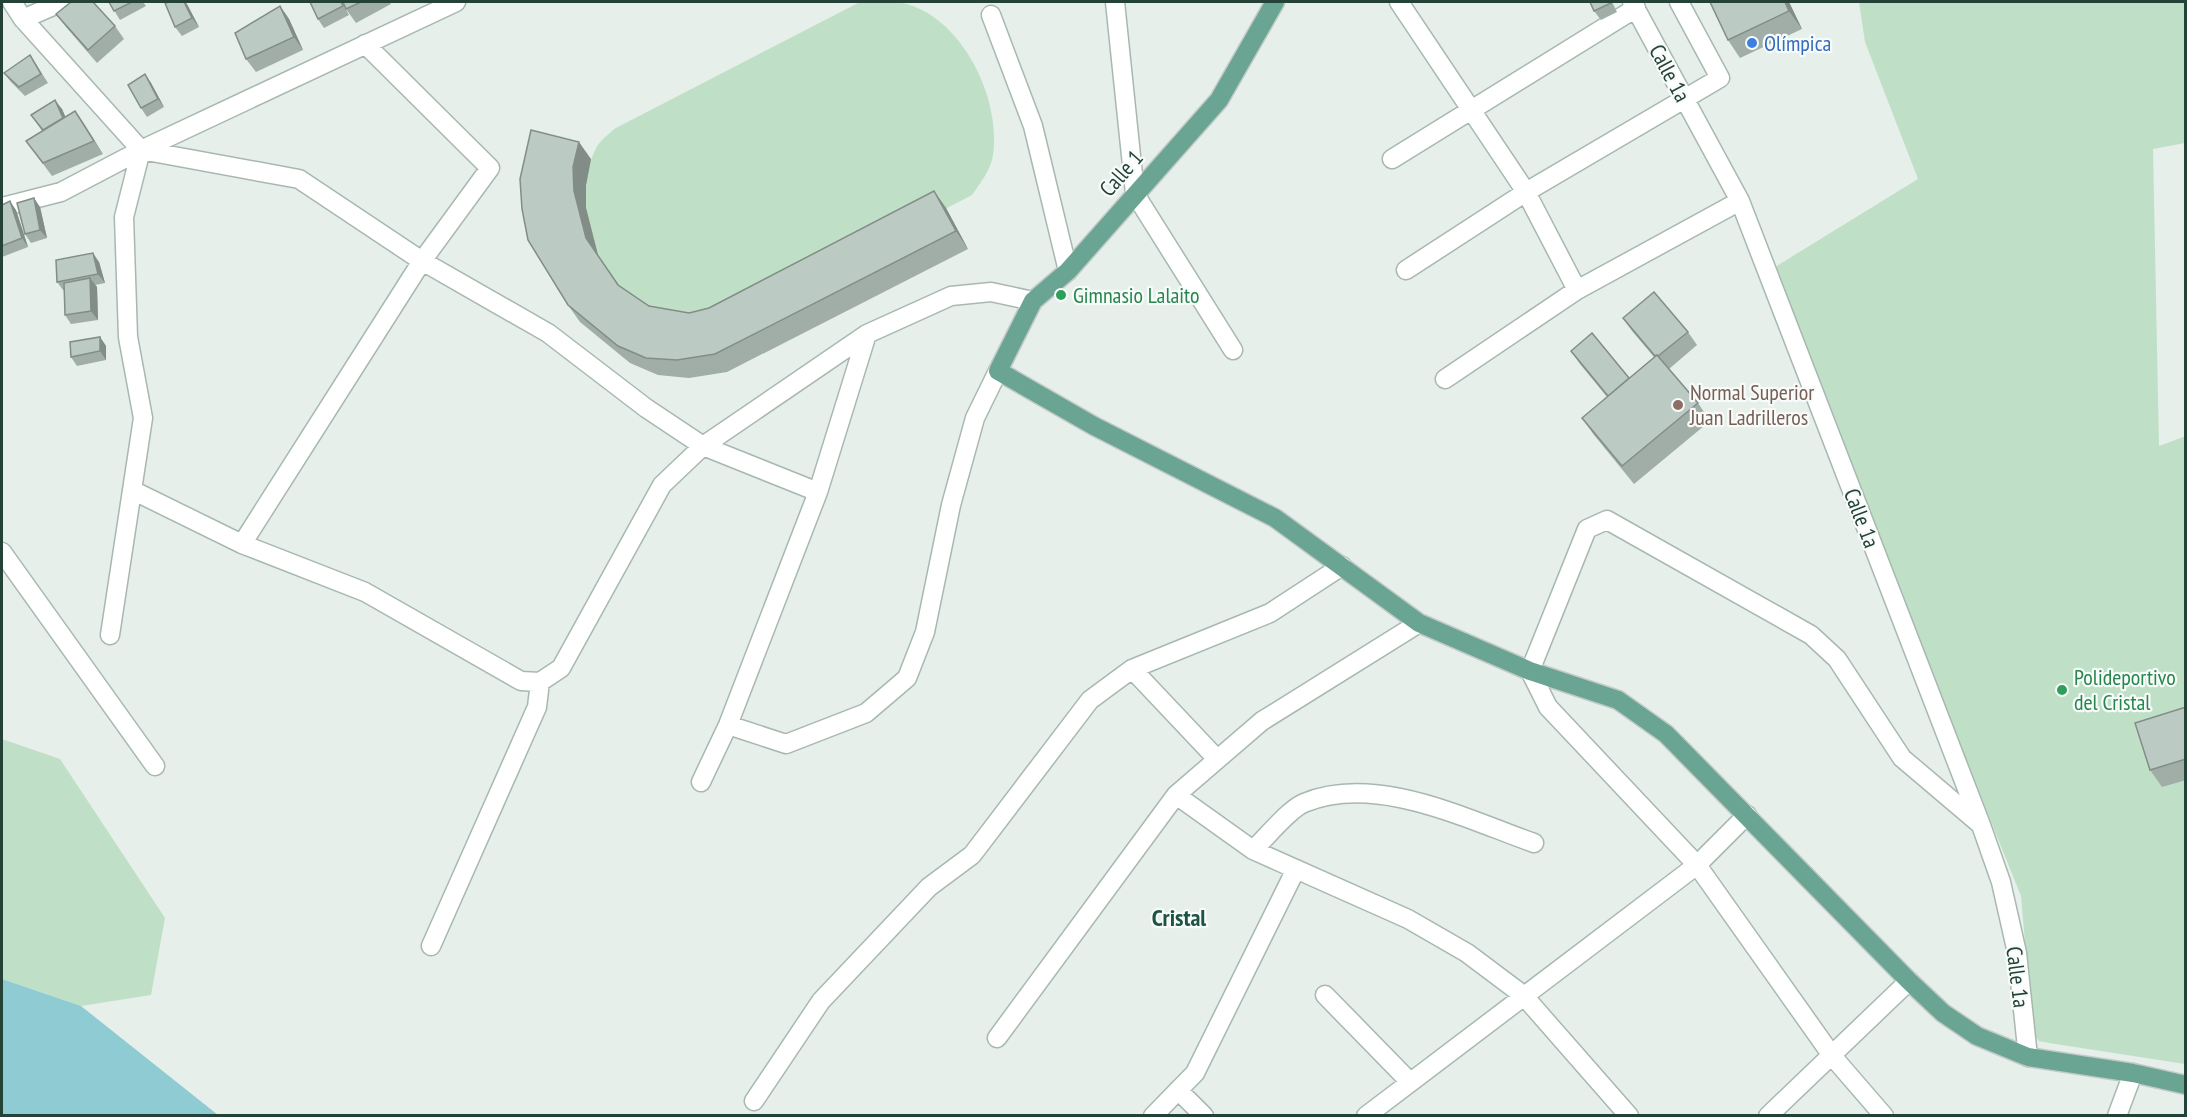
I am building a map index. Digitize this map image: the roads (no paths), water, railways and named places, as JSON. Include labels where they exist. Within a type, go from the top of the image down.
[{"type":"main road","name":"Calle 1","points":[[998,371],[1033,301],[1068,271],[1219,100],[1275,2]]},
{"type":"main road","points":[[998,371],[1094,426],[1275,518],[1419,623],[1530,671],[1618,700],[1666,734],[1909,981],[1943,1013],[1977,1036],[2028,1057],[2133,1073],[2186,1085]]},
{"type":"street","points":[[12,2],[23,19],[141,150],[299,179],[422,261],[548,333],[646,408],[703,446],[818,492]]},
{"type":"street","points":[[23,19],[62,2]]},
{"type":"street","points":[[2,207],[61,192],[141,150],[456,2]]},
{"type":"street","points":[[1115,2],[1135,194],[1233,350]]},
{"type":"street","points":[[1399,2],[1526,192],[1578,290]]},
{"type":"street","points":[[1406,270],[1526,192],[1719,78],[1679,2]]},
{"type":"street","points":[[1392,159],[1634,5]]},
{"type":"street","name":"Calle 1a","points":[[1634,5],[1683,100],[1740,201],[1981,825],[2001,882],[2017,953],[2028,1057]]},
{"type":"street","points":[[991,15],[1033,126],[1068,271]]},
{"type":"street","points":[[242,544],[422,261],[490,168],[365,44]]},
{"type":"street","points":[[110,635],[143,418],[128,337],[124,217],[141,150]]},
{"type":"street","points":[[1446,379],[1578,290],[1740,201]]},
{"type":"street","points":[[132,490],[242,544],[365,592],[521,681],[540,682],[561,668],[662,485],[703,446],[867,334],[951,296],[991,292],[1033,301]]},
{"type":"street","points":[[701,782],[728,725],[818,492],[867,334]]},
{"type":"street","points":[[728,725],[786,744],[866,713],[907,678],[925,632],[951,505],[975,418],[998,371]]},
{"type":"street","points":[[1884,1116],[1833,1057],[1696,865],[1548,707],[1530,671],[1587,529],[1606,520],[1811,635],[1837,659],[1902,758],[1981,825]]},
{"type":"street","points":[[2,552],[155,766]]},
{"type":"street","points":[[754,1101],[820,1001],[929,887],[972,855],[1090,700],[1132,669],[1270,613],[1342,566]]},
{"type":"street","points":[[997,1038],[1176,795],[1263,721],[1419,623]]},
{"type":"street","points":[[1132,669],[1217,759]]},
{"type":"street","points":[[431,946],[537,707],[540,682]]},
{"type":"street","points":[[1253,850],[1302,803],[1350,792],[1409,800],[1534,843]]},
{"type":"street","points":[[1176,795],[1253,850],[1408,919],[1467,953],[1523,995],[1621,1113]]},
{"type":"street","points":[[1366,1116],[1696,865],[1747,814]]},
{"type":"street","points":[[1153,1116],[1196,1073],[1296,869]]},
{"type":"street","points":[[1768,1116],[1833,1057],[1909,981]]},
{"type":"street","points":[[1325,995],[1410,1082]]},
{"type":"street","points":[[2117,1116],[2133,1073]]},
{"type":"street","points":[[1178,1090],[1204,1116]]},
{"type":"water","points":[[2,979],[81,1006],[218,1115],[2,1115]]},
{"type":"place","name":"Olímpica","points":[[1752,43]]},
{"type":"place","name":"Gimnasio Lalaito","points":[[1061,295]]},
{"type":"place","name":"Normal Superior Juan Ladrilleros","points":[[1678,405]]},
{"type":"place","name":"Polideportivo del Cristal","points":[[2062,690]]},
{"type":"district","name":"Cristal","points":[[1179,917]]}]
